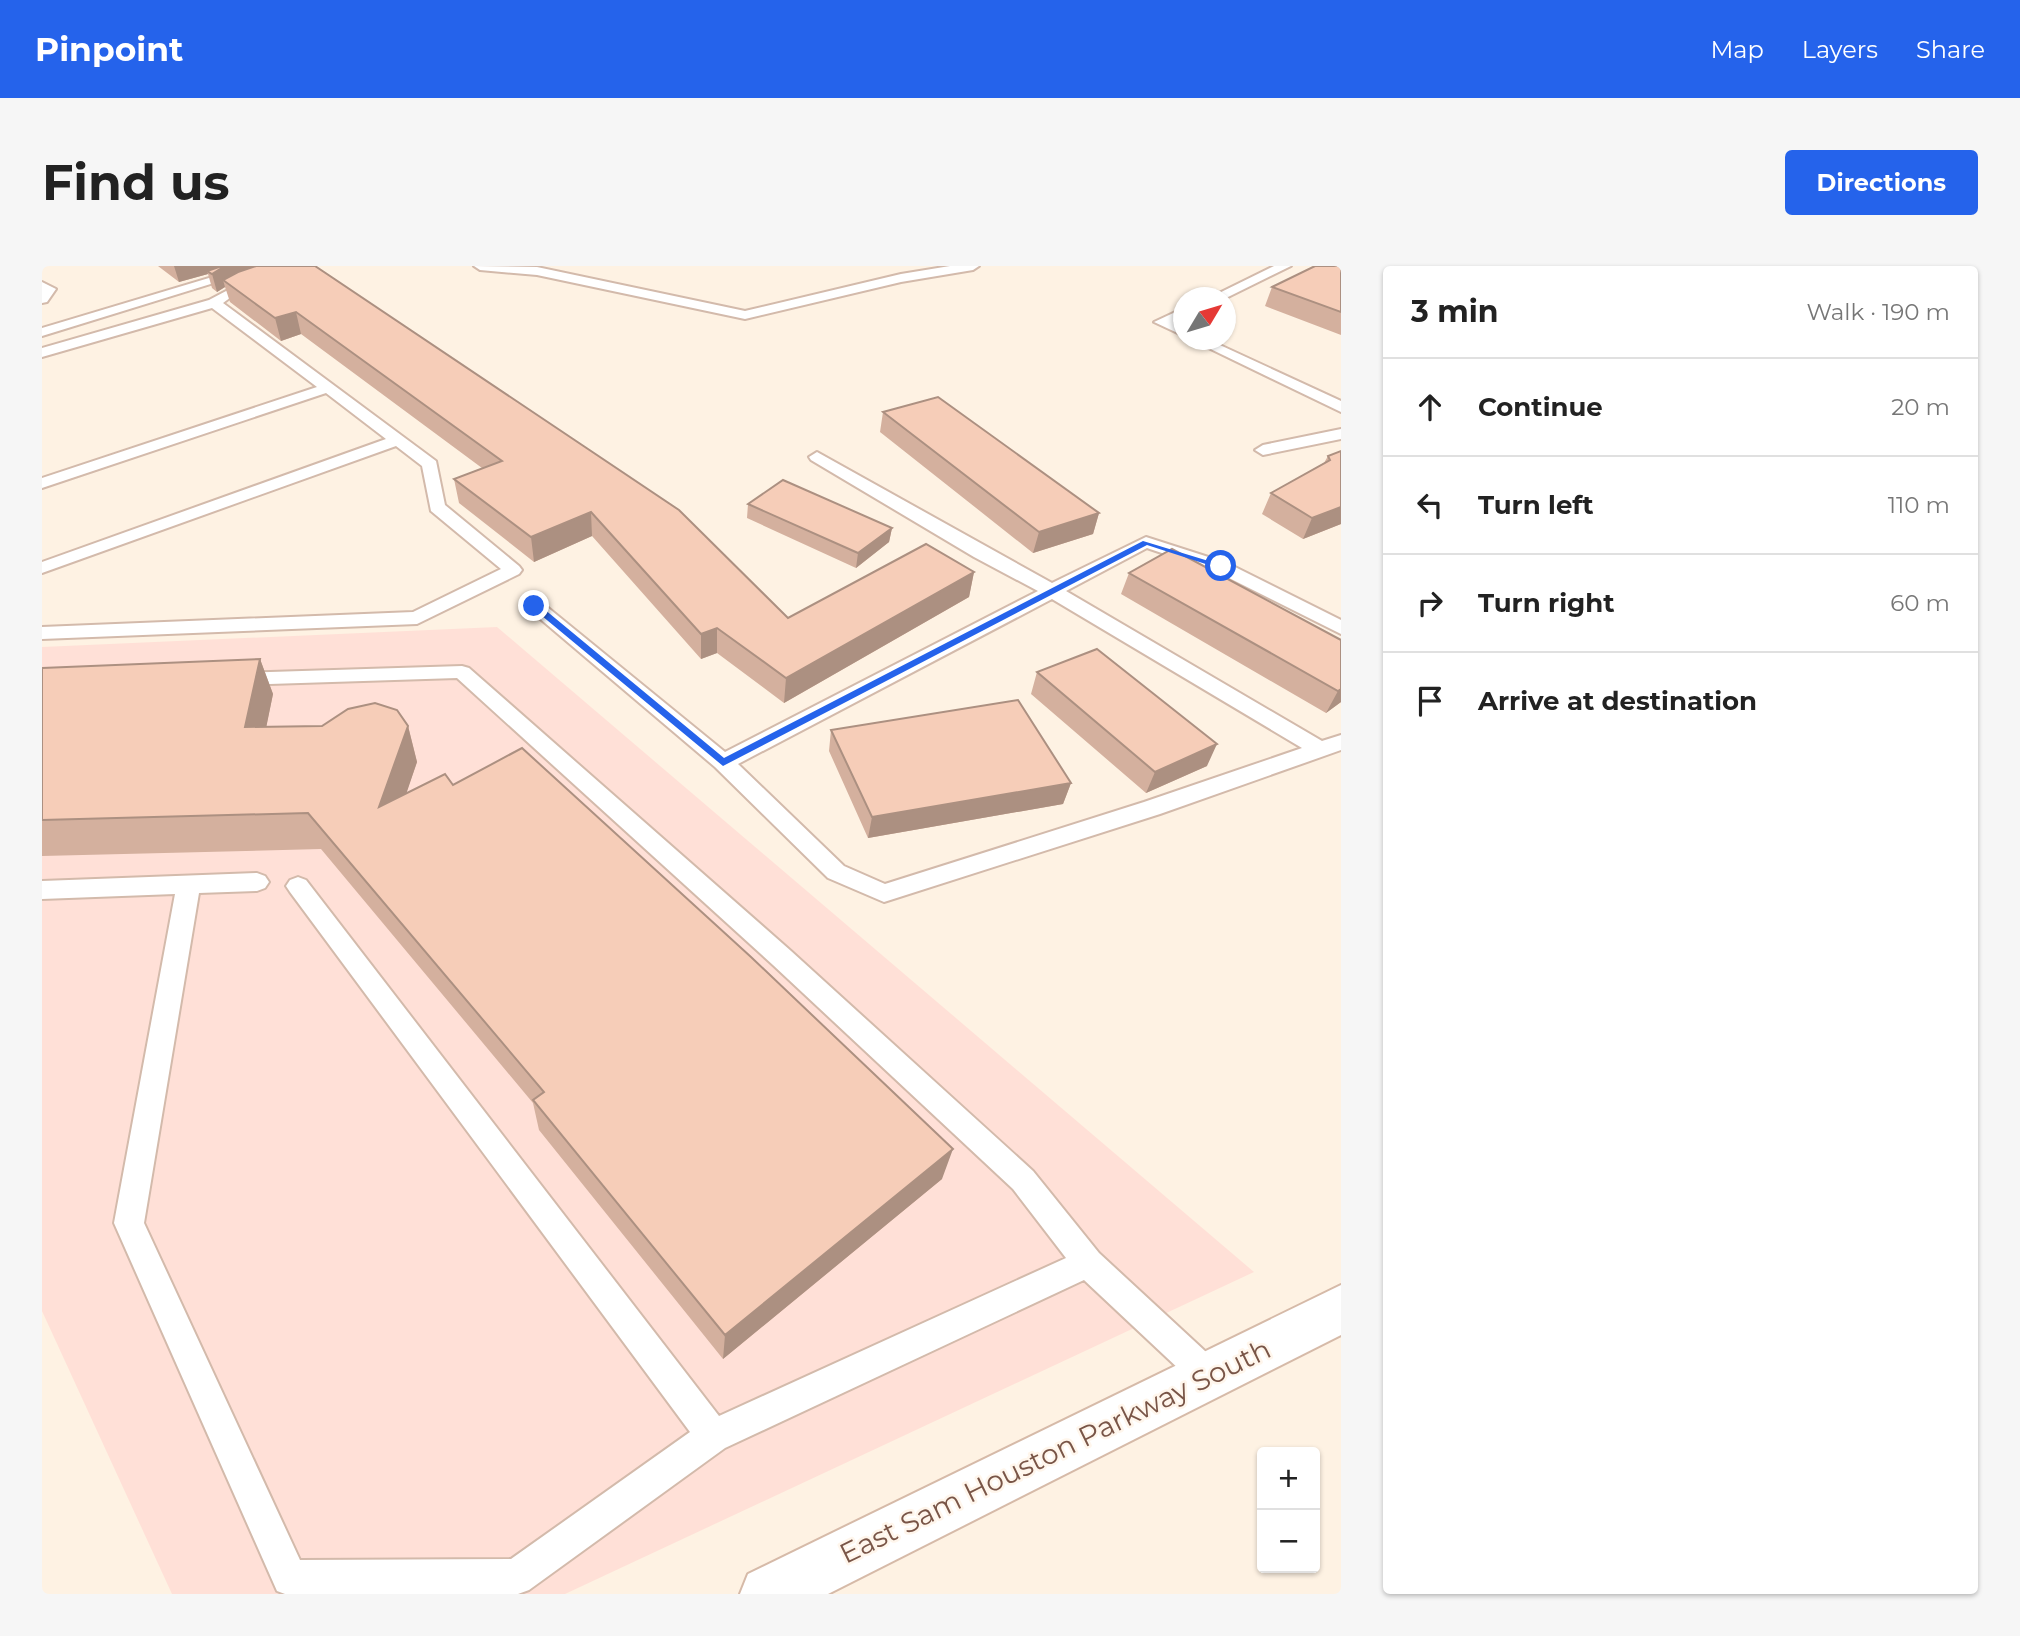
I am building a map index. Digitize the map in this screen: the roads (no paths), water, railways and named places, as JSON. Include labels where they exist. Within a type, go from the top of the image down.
[{"type":"main road","name":"East Sam Houston Parkway South","points":[[768,1594],[1341,1309]]},
{"type":"lane","points":[[42,330],[263,266]]},
{"type":"lane","points":[[480,266],[537,271],[745,315],[901,278],[973,266]]},
{"type":"lane","points":[[1236,288],[1284,266]]},
{"type":"lane","points":[[42,353],[214,303],[238,288],[276,277]]},
{"type":"lane","points":[[42,286],[49,289],[42,299]]},
{"type":"lane","points":[[42,633],[417,618],[513,570],[437,508],[430,464],[214,303]]},
{"type":"lane","points":[[42,310],[54,317],[42,330]]},
{"type":"lane","points":[[1173,317],[1161,322],[1173,327]]},
{"type":"lane","points":[[1220,350],[1341,407]]},
{"type":"lane","points":[[42,483],[330,387]]},
{"type":"lane","points":[[1264,450],[1341,434]]},
{"type":"lane","points":[[42,568],[399,440]]},
{"type":"lane","points":[[817,457],[980,553],[1331,746]]},
{"type":"lane","points":[[723,762],[1146,542],[1221,566],[1341,628]]},
{"type":"lane","points":[[534,606],[723,762],[836,872],[884,893],[1139,812],[1331,746]]},
{"type":"lane","points":[[218,679],[462,673],[782,958],[1023,1180],[1088,1263],[1208,1375]]},
{"type":"lane","points":[[42,890],[257,882]]},
{"type":"lane","points":[[190,884],[130,1223],[290,1578],[518,1585],[713,1436],[1088,1263]]},
{"type":"lane","points":[[298,886],[713,1436]]}]
